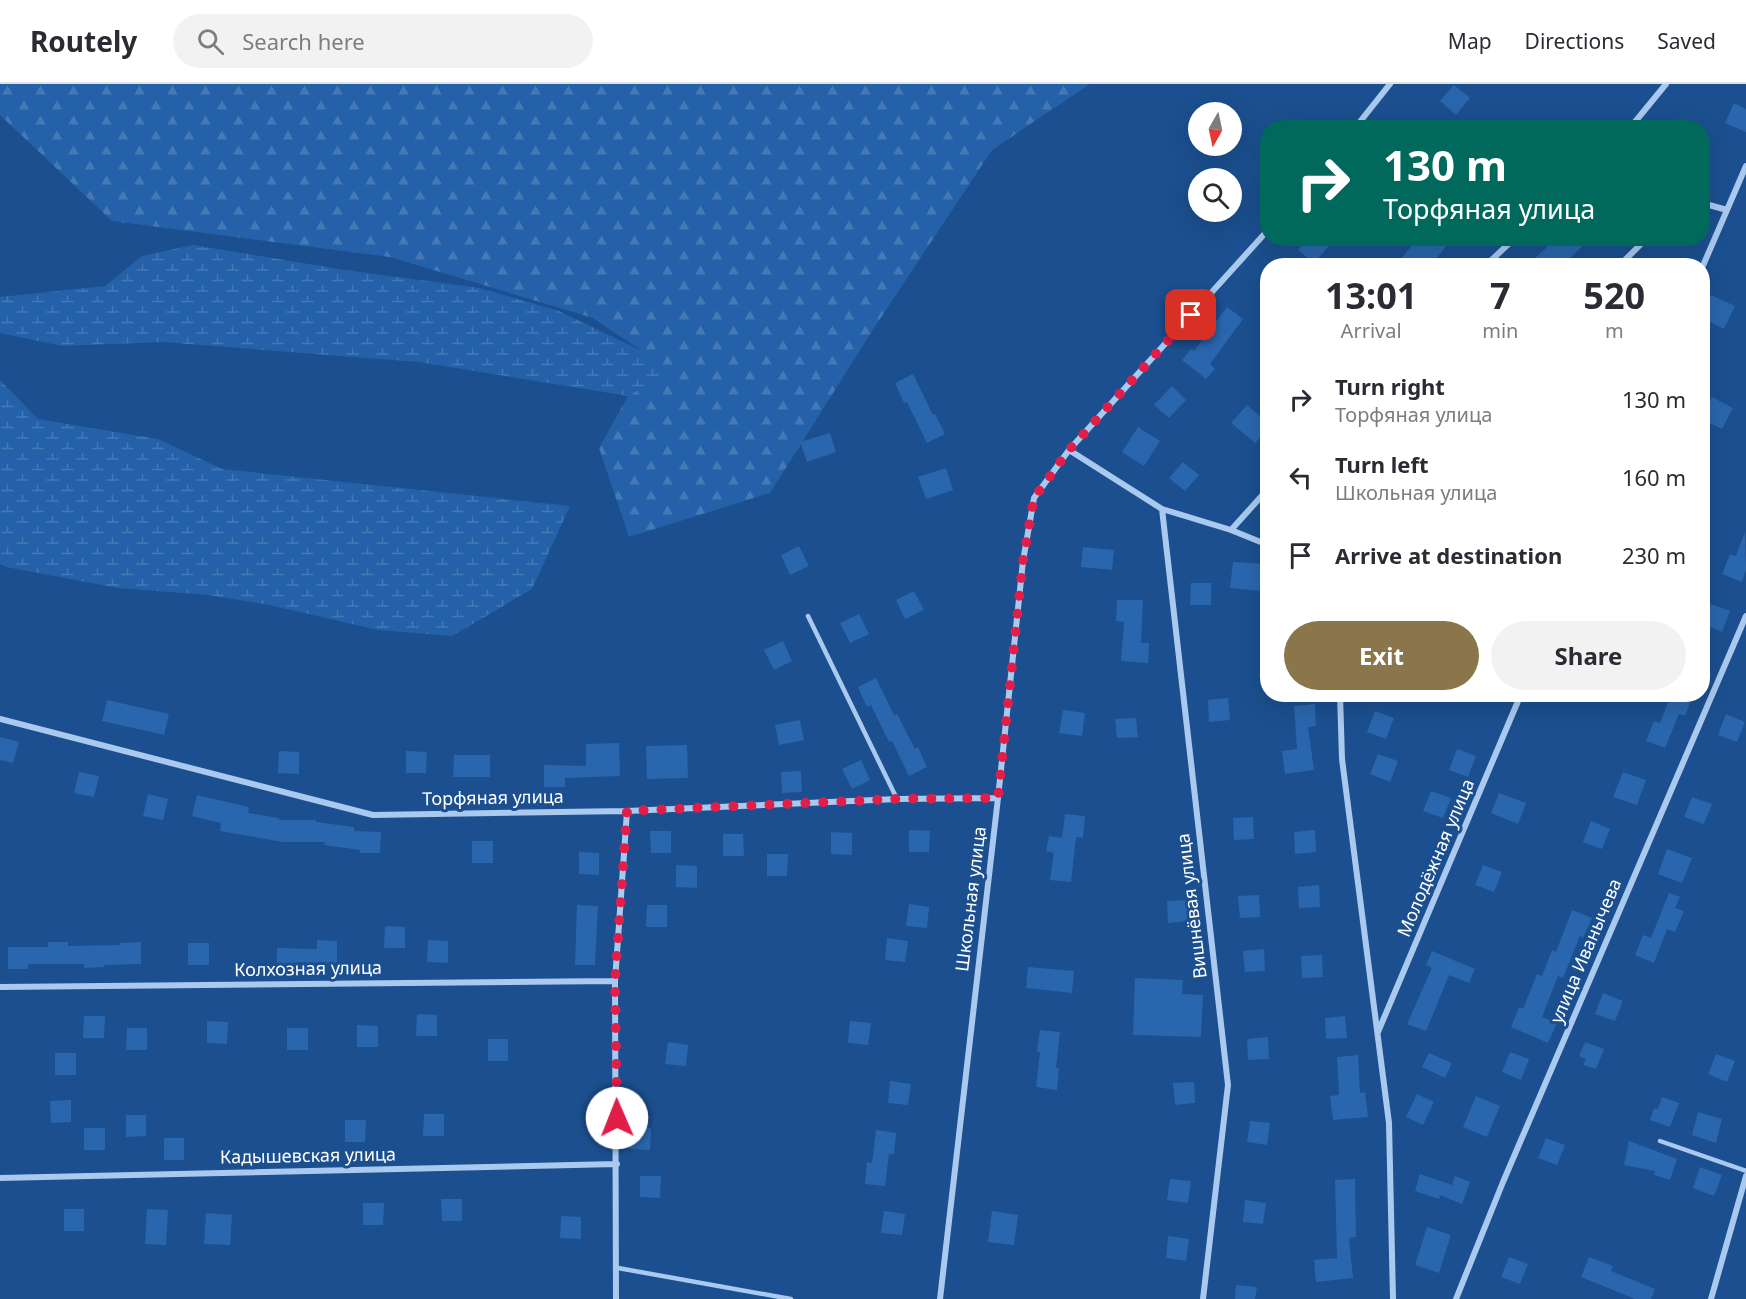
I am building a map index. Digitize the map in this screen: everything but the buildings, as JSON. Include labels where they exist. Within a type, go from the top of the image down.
[{"type":"street","points":[[1361,120],[1390,84]]},
{"type":"street","points":[[1637,120],[1666,84]]},
{"type":"street","points":[[1706,258],[1746,166]]},
{"type":"street","points":[[1710,205],[1727,210]]},
{"type":"street","name":"Школьная улица","points":[[940,1299],[1023,561],[1034,498],[1069,450],[1260,239]]},
{"type":"street","points":[[1494,258],[1506,246]]},
{"type":"street","points":[[1627,258],[1639,246]]},
{"type":"street","points":[[1069,450],[1162,509],[1231,530],[1260,542]]},
{"type":"street","points":[[1231,530],[1260,498]]},
{"type":"street","name":"Вишнёвая улица","points":[[1162,509],[1228,1085],[1203,1299]]},
{"type":"street","name":"улица Иванычева","points":[[1710,700],[1746,616]]},
{"type":"street","points":[[1340,702],[1342,759],[1389,1123],[1393,1299]]},
{"type":"street","name":"Молодёжная улица","points":[[1378,1032],[1518,702]]},
{"type":"street","name":"улица Иванычева","points":[[1456,1299],[1508,1171],[1709,702]]},
{"type":"street","name":"Торфяная улица","points":[[0,719],[373,815],[627,811],[897,799],[998,798]]},
{"type":"street","points":[[616,1299],[618,1268],[615,981],[627,811]]},
{"type":"street","name":"Колхозная улица","points":[[0,987],[615,981]]},
{"type":"street","name":"Кадышевская улица","points":[[0,1178],[617,1164]]},
{"type":"street","points":[[1711,1299],[1746,1176]]},
{"type":"lane","points":[[808,616],[897,799]]},
{"type":"lane","points":[[1660,1141],[1746,1171]]},
{"type":"lane","points":[[618,1268],[791,1299]]},
{"type":"green space","points":[[0,84],[1090,84],[992,150],[874,328],[770,493],[629,537],[599,448],[628,396],[660,377],[642,351],[593,318],[390,257],[112,221],[0,115]]},
{"type":"green space","points":[[193,245],[345,270],[480,288],[559,311],[642,351],[661,377],[628,396],[419,362],[162,342],[62,346],[0,333],[0,297],[105,286],[142,256]]},
{"type":"green space","points":[[0,380],[38,419],[158,439],[222,469],[570,506],[532,589],[452,636],[378,630],[269,605],[208,595],[118,588],[6,567],[0,564]]},
{"type":"route","points":[[617,1118],[615,981],[627,811],[897,799],[998,798],[1023,561],[1034,498],[1069,450],[1191,315]]}]
